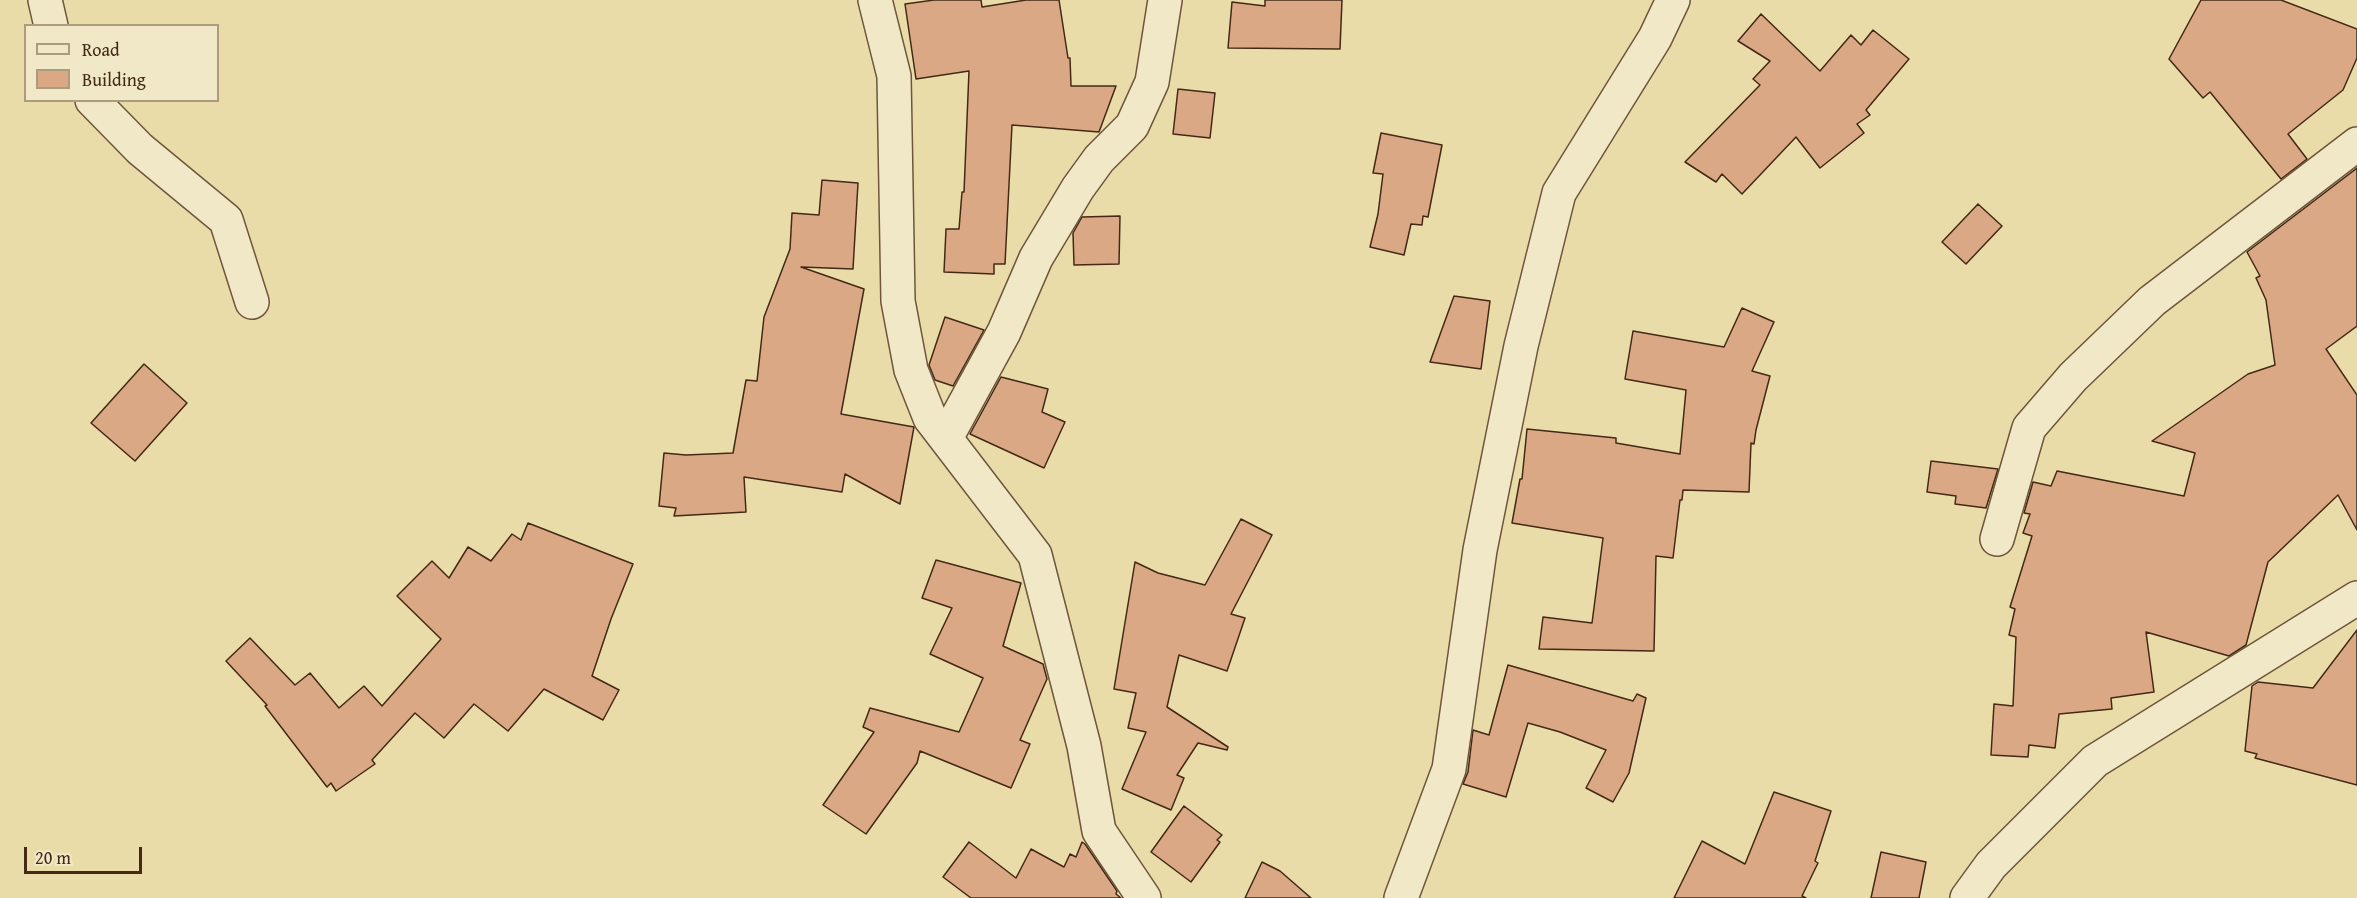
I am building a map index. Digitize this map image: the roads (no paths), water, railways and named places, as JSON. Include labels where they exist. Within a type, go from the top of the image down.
[{"type":"street","points":[[45,0],[51,24]]},
{"type":"street","points":[[875,0],[894,75],[898,301],[911,370],[930,418],[1035,555],[1084,746],[1099,831],[1144,898]]},
{"type":"street","points":[[946,438],[1004,332],[1036,258],[1078,188],[1099,159],[1132,126],[1152,82],[1165,0]]},
{"type":"street","points":[[1401,898],[1449,769],[1480,550],[1521,346],[1559,193],[1654,38],[1673,0]]},
{"type":"street","points":[[95,102],[140,149],[226,220],[252,302]]},
{"type":"street","points":[[1997,539],[2029,429],[2073,376],[2152,301],[2357,144]]},
{"type":"street","points":[[1967,898],[1991,865],[2095,761],[2357,598]]}]
